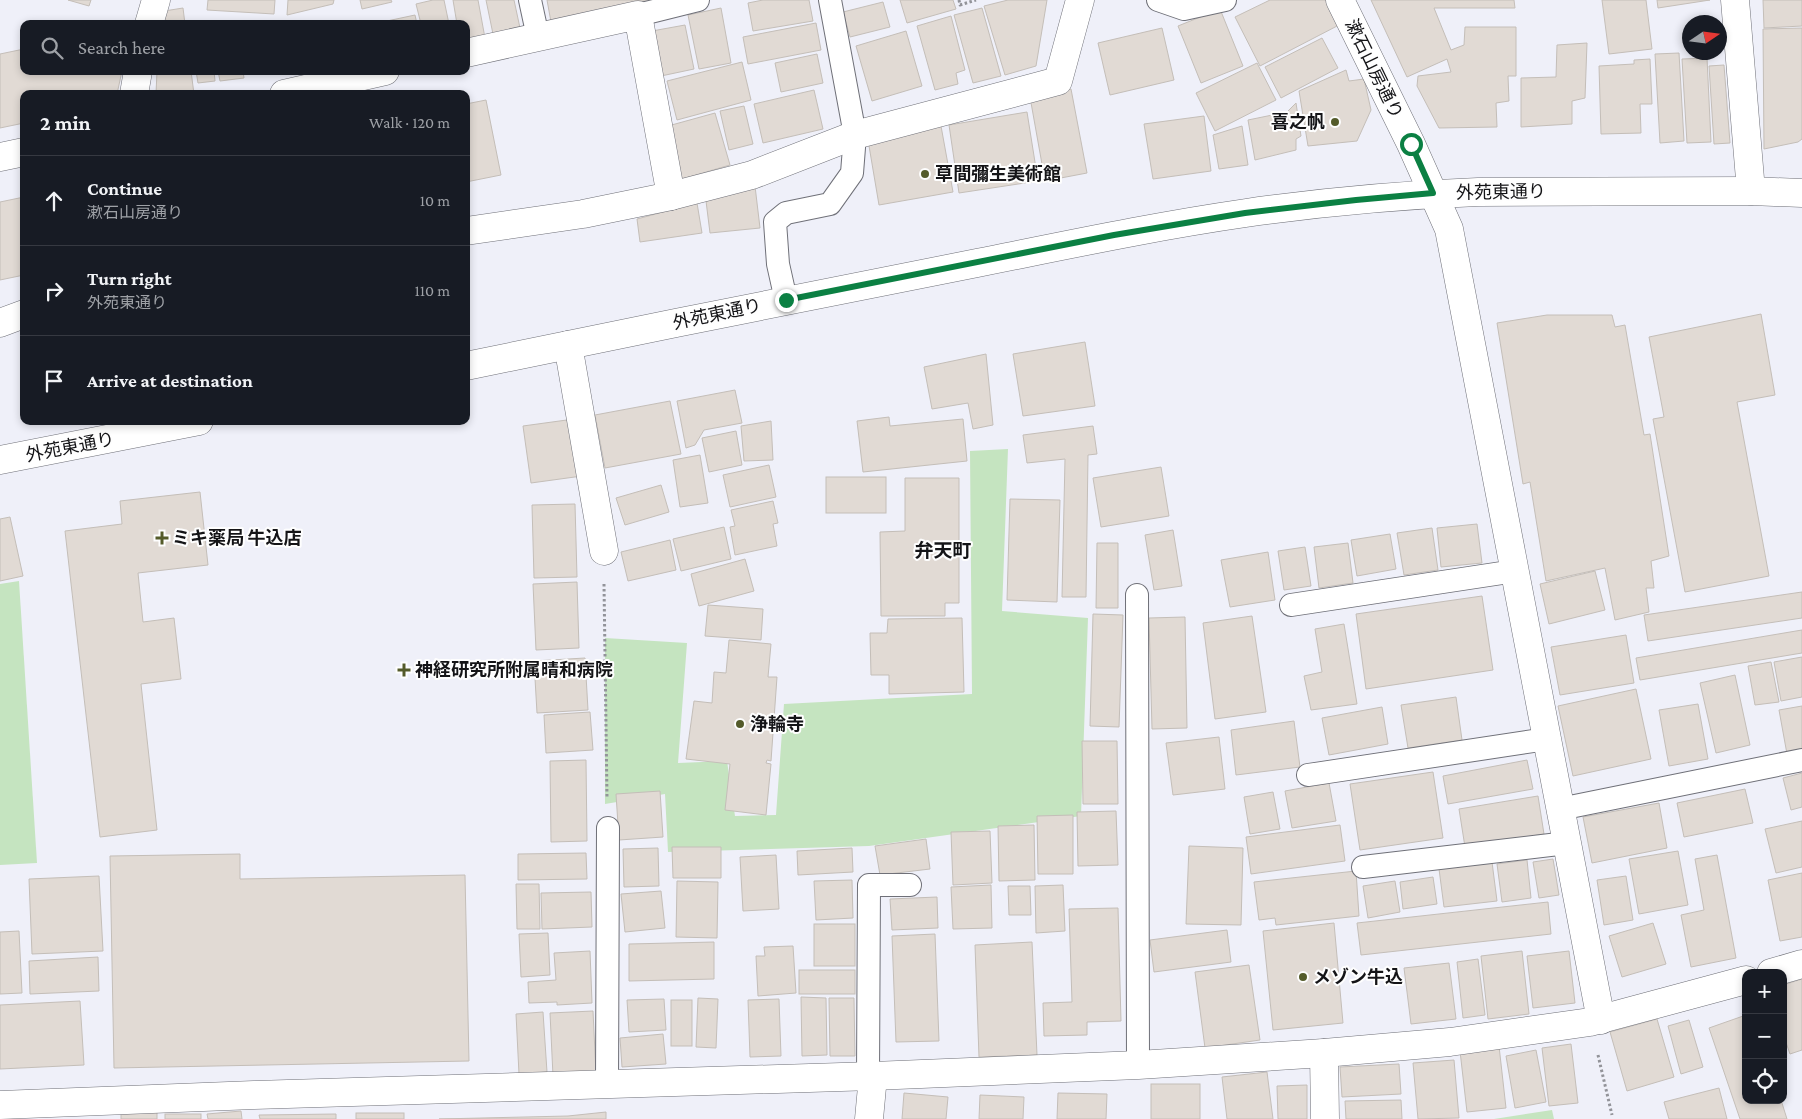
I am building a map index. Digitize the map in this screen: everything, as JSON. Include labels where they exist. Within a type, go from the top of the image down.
[{"type":"street","points":[[150,20],[156,0]]},
{"type":"street","points":[[470,230],[583,214],[672,196],[752,175],[854,134],[1058,81],[1080,0]]},
{"type":"street","name":"漱石山房通り","points":[[1340,0],[1449,230],[1567,843],[1595,1021]]},
{"type":"street","points":[[1735,0],[1752,191]]},
{"type":"street","points":[[470,52],[638,15],[672,196]]},
{"type":"street","points":[[135,90],[137,75]]},
{"type":"street","points":[[302,90],[367,75]]},
{"type":"street","points":[[0,157],[20,153]]},
{"type":"street","name":"外苑東通り","points":[[470,365],[1114,235],[1245,213],[1433,193],[1752,191],[1802,193]]},
{"type":"street","points":[[0,322],[20,315]]},
{"type":"street","points":[[568,345],[604,551]]},
{"type":"street","name":"外苑東通り","points":[[0,460],[179,425]]},
{"type":"street","points":[[1785,969],[1802,964]]},
{"type":"street","points":[[0,1105],[253,1107],[606,1084],[1138,1065],[1324,1053],[1450,1042],[1595,1021],[1742,981]]},
{"type":"street","points":[[1324,1053],[1325,1119]]},
{"type":"street","points":[[869,1119],[871,1076]]},
{"type":"lane","points":[[530,0],[538,37]]},
{"type":"lane","points":[[638,15],[698,0]]},
{"type":"lane","points":[[786,300],[778,264],[776,222],[786,213],[830,204],[852,173],[854,134],[830,0]]},
{"type":"lane","points":[[1158,0],[1184,9],[1225,0]]},
{"type":"lane","points":[[1291,605],[1514,571]]},
{"type":"lane","points":[[1137,595],[1138,1065]]},
{"type":"lane","points":[[1308,775],[1547,739]]},
{"type":"lane","points":[[1560,809],[1802,760]]},
{"type":"lane","points":[[606,1084],[608,828]]},
{"type":"lane","points":[[1363,867],[1567,843]]},
{"type":"lane","points":[[871,1076],[869,885],[910,886]]},
{"type":"path","points":[[958,0],[960,5],[976,0]]},
{"type":"path","points":[[604,551],[608,828]]},
{"type":"path","points":[[1595,1021],[1612,1115]]},
{"type":"green space","points":[[1008,449],[1002,611],[1088,618],[1081,816],[869,846],[668,852],[665,794],[605,804],[605,638],[687,643],[678,763],[727,761],[735,816],[776,815],[784,704],[972,694],[970,451]]},
{"type":"green space","points":[[19,581],[37,863],[0,865],[0,584]]},
{"type":"green space","points":[[1552,1110],[1554,1119],[1494,1119]]},
{"type":"building","points":[[68,0],[91,0],[89,6]]},
{"type":"building","points":[[208,0],[275,0],[274,14],[207,10]]},
{"type":"building","points":[[288,0],[334,0],[333,4],[287,15]]},
{"type":"building","points":[[360,0],[391,0],[392,2],[362,9]]},
{"type":"building","points":[[433,0],[444,0],[448,20],[420,20],[416,4]]},
{"type":"building","points":[[453,0],[478,0],[485,38],[470,40],[470,20],[456,20]]},
{"type":"building","points":[[486,0],[514,0],[520,28],[493,34]]},
{"type":"building","points":[[547,0],[660,0],[551,22]]},
{"type":"building","points":[[763,0],[809,0],[813,21],[753,31],[748,3]]},
{"type":"building","points":[[900,0],[953,0],[956,9],[907,23]]},
{"type":"building","points":[[1008,0],[1047,0],[1036,66],[1005,75],[984,6]]},
{"type":"building","points":[[1270,0],[1326,0],[1339,25],[1260,66],[1235,17]]},
{"type":"building","points":[[1371,0],[1514,0],[1515,8],[1434,8],[1451,50],[1464,45],[1465,27],[1516,27],[1516,76],[1508,76],[1509,101],[1496,103],[1497,127],[1439,128],[1417,86],[1418,76],[1451,72],[1447,59],[1407,77]]},
{"type":"building","points":[[1602,0],[1646,0],[1652,49],[1609,54]]},
{"type":"building","points":[[1657,0],[1710,0],[1658,8]]},
{"type":"building","points":[[1763,0],[1802,0],[1802,26],[1764,28]]},
{"type":"building","points":[[883,2],[890,27],[850,37],[843,12]]},
{"type":"building","points":[[183,8],[184,20],[158,20],[158,12]]},
{"type":"building","points":[[721,8],[731,63],[699,69],[688,15]]},
{"type":"building","points":[[982,8],[1001,76],[973,83],[954,15]]},
{"type":"building","points":[[1220,9],[1243,66],[1201,83],[1178,26]]},
{"type":"building","points":[[415,15],[416,20],[392,20]]},
{"type":"building","points":[[951,16],[965,70],[956,73],[958,84],[935,90],[917,26]]},
{"type":"building","points":[[816,23],[821,50],[748,64],[743,37]]},
{"type":"building","points":[[685,25],[694,69],[661,76],[652,31]]},
{"type":"building","points":[[1162,28],[1174,80],[1110,95],[1098,43]]},
{"type":"building","points":[[1802,28],[1802,139],[1798,142],[1764,149],[1763,29]]},
{"type":"building","points":[[906,31],[922,86],[872,101],[856,46]]},
{"type":"building","points":[[1322,38],[1338,68],[1281,98],[1265,67]]},
{"type":"building","points":[[1587,43],[1585,98],[1572,101],[1572,124],[1521,127],[1521,78],[1556,77],[1557,45]]},
{"type":"building","points":[[20,50],[20,75],[121,75],[118,90],[20,90],[20,124],[0,128],[0,54]]},
{"type":"building","points":[[1679,53],[1684,141],[1660,143],[1655,54]]},
{"type":"building","points":[[817,54],[823,83],[781,92],[775,63]]},
{"type":"building","points":[[1650,59],[1652,104],[1640,104],[1641,133],[1601,134],[1599,66],[1634,64],[1634,60]]},
{"type":"building","points":[[1682,60],[1707,60],[1711,142],[1687,143]]},
{"type":"building","points":[[742,62],[751,100],[677,120],[667,81]]},
{"type":"building","points":[[1257,63],[1276,100],[1215,131],[1196,93]]},
{"type":"building","points":[[1724,65],[1730,143],[1714,144],[1709,66]]},
{"type":"building","points":[[1346,70],[1349,81],[1364,79],[1371,110],[1357,141],[1308,146],[1299,91]]},
{"type":"building","points":[[157,75],[192,75],[193,90],[156,90]]},
{"type":"building","points":[[197,75],[214,75],[215,81],[198,83]]},
{"type":"building","points":[[219,75],[244,75],[244,78],[220,81]]},
{"type":"building","points":[[1071,89],[1087,173],[1045,181],[1030,97]]},
{"type":"building","points":[[814,90],[823,129],[763,143],[754,104]]},
{"type":"building","points":[[486,100],[501,175],[470,181],[470,103]]},
{"type":"building","points":[[1296,103],[1301,136],[1296,139],[1296,150],[1255,160],[1248,120],[1287,112]]},
{"type":"building","points":[[744,106],[753,144],[729,150],[720,111]]},
{"type":"building","points":[[1027,112],[1038,181],[959,193],[949,125]]},
{"type":"building","points":[[715,113],[730,165],[682,179],[668,126]]},
{"type":"building","points":[[1204,116],[1211,171],[1153,179],[1144,124]]},
{"type":"building","points":[[941,126],[953,192],[879,205],[868,140]]},
{"type":"building","points":[[1242,126],[1248,165],[1219,169],[1213,135]]},
{"type":"building","points":[[755,186],[760,228],[710,233],[706,201]]},
{"type":"building","points":[[20,198],[20,276],[0,280],[0,202]]},
{"type":"building","points":[[697,203],[702,233],[640,242],[637,219]]},
{"type":"building","points":[[1761,314],[1775,395],[1737,402],[1769,576],[1685,592],[1653,419],[1664,417],[1649,337]]},
{"type":"building","points":[[1547,315],[1612,315],[1615,327],[1625,325],[1644,435],[1650,434],[1669,556],[1651,561],[1654,588],[1646,588],[1649,612],[1615,620],[1605,568],[1546,581],[1530,482],[1523,484],[1497,323]]},
{"type":"building","points":[[1085,342],[1095,406],[1023,416],[1013,354]]},
{"type":"building","points":[[986,354],[993,425],[973,429],[968,403],[932,409],[924,367]]},
{"type":"building","points":[[735,390],[742,423],[704,430],[695,445],[686,448],[677,401]]},
{"type":"building","points":[[670,401],[681,454],[605,468],[595,415]]},
{"type":"building","points":[[889,417],[890,426],[963,419],[967,461],[863,472],[857,421]]},
{"type":"building","points":[[574,419],[582,476],[531,483],[523,426]]},
{"type":"building","points":[[771,421],[773,460],[744,461],[741,426]]},
{"type":"building","points":[[1093,426],[1097,454],[1088,455],[1086,597],[1062,597],[1065,459],[1027,463],[1023,435]]},
{"type":"building","points":[[736,431],[742,465],[709,472],[702,438]]},
{"type":"building","points":[[700,455],[708,503],[680,507],[673,460]]},
{"type":"building","points":[[769,465],[776,497],[730,507],[723,475]]},
{"type":"building","points":[[1161,467],[1169,516],[1101,527],[1093,478]]},
{"type":"building","points":[[826,477],[886,477],[886,513],[826,513]]},
{"type":"building","points":[[905,478],[959,478],[959,603],[945,603],[945,616],[881,616],[880,532],[905,531]]},
{"type":"building","points":[[661,485],[669,512],[625,525],[616,498]]},
{"type":"building","points":[[200,492],[208,565],[138,573],[143,622],[174,618],[181,679],[141,684],[157,830],[100,837],[65,531],[122,524],[120,501]]},
{"type":"building","points":[[1010,499],[1060,500],[1057,602],[1007,600]]},
{"type":"building","points":[[773,501],[778,523],[773,524],[777,546],[735,555],[730,527],[735,526],[731,510]]},
{"type":"building","points":[[575,504],[577,577],[534,578],[532,505]]},
{"type":"building","points":[[10,517],[23,576],[0,581],[0,519]]},
{"type":"building","points":[[1477,524],[1482,563],[1441,567],[1437,528]]},
{"type":"building","points":[[724,527],[731,559],[681,571],[673,539]]},
{"type":"building","points":[[1432,528],[1438,570],[1404,575],[1397,533]]},
{"type":"building","points":[[1173,530],[1182,586],[1154,590],[1145,535]]},
{"type":"building","points":[[1390,534],[1396,569],[1357,576],[1351,540]]},
{"type":"building","points":[[670,540],[676,570],[628,581],[621,552]]},
{"type":"building","points":[[1097,543],[1118,543],[1118,608],[1096,608]]},
{"type":"building","points":[[1348,543],[1353,583],[1319,588],[1314,547]]},
{"type":"building","points":[[1305,547],[1311,586],[1284,590],[1278,551]]},
{"type":"building","points":[[1268,552],[1275,600],[1230,607],[1221,560]]},
{"type":"building","points":[[745,559],[754,591],[699,606],[691,574]]},
{"type":"building","points":[[1595,571],[1605,610],[1549,624],[1540,584]]},
{"type":"building","points":[[577,582],[579,648],[536,650],[533,584]]},
{"type":"building","points":[[1802,592],[1802,618],[1648,641],[1644,615]]},
{"type":"building","points":[[1482,596],[1493,670],[1366,689],[1356,614]]},
{"type":"building","points":[[708,605],[763,609],[761,640],[705,636]]},
{"type":"building","points":[[1093,614],[1123,615],[1119,727],[1090,726]]},
{"type":"building","points":[[1252,616],[1266,712],[1215,719],[1203,623]]},
{"type":"building","points":[[1185,617],[1187,728],[1152,729],[1149,618]]},
{"type":"building","points":[[962,618],[964,692],[889,694],[889,675],[871,675],[870,633],[887,633],[888,619]]},
{"type":"building","points":[[1344,624],[1357,704],[1311,710],[1304,676],[1322,672],[1315,629]]},
{"type":"building","points":[[1802,630],[1802,653],[1640,680],[1636,658]]},
{"type":"building","points":[[1626,635],[1634,683],[1560,695],[1551,647]]},
{"type":"building","points":[[729,640],[771,644],[768,677],[777,677],[771,761],[767,760],[766,763],[771,764],[766,815],[725,810],[730,764],[686,759],[694,701],[712,703],[714,672],[726,673]]},
{"type":"building","points":[[1802,657],[1802,697],[1781,701],[1774,662]]},
{"type":"building","points":[[585,658],[588,710],[537,713],[534,661]]},
{"type":"building","points":[[1771,662],[1779,702],[1755,705],[1748,666]]},
{"type":"building","points":[[1735,675],[1750,745],[1716,753],[1700,683]]},
{"type":"building","points":[[1636,689],[1651,759],[1573,776],[1558,706]]},
{"type":"building","points":[[1456,697],[1462,740],[1408,748],[1401,705]]},
{"type":"building","points":[[1698,704],[1708,759],[1669,766],[1659,710]]},
{"type":"building","points":[[1802,706],[1802,751],[1787,754],[1779,710]]},
{"type":"building","points":[[1382,707],[1388,744],[1329,755],[1322,718]]},
{"type":"building","points":[[590,712],[593,750],[546,753],[544,715]]},
{"type":"building","points":[[1294,721],[1300,767],[1236,775],[1231,730]]},
{"type":"building","points":[[1219,737],[1225,789],[1173,795],[1166,743]]},
{"type":"building","points":[[1082,741],[1117,741],[1118,804],[1083,804]]},
{"type":"building","points":[[586,760],[587,841],[551,842],[550,761]]},
{"type":"building","points":[[1527,760],[1533,789],[1448,804],[1443,776]]},
{"type":"building","points":[[1433,772],[1443,838],[1360,850],[1350,784]]},
{"type":"building","points":[[1802,773],[1802,807],[1791,810],[1783,778]]},
{"type":"building","points":[[1329,783],[1336,821],[1292,828],[1285,791]]},
{"type":"building","points":[[1745,789],[1753,823],[1684,837],[1677,803]]},
{"type":"building","points":[[660,791],[663,837],[619,840],[616,794]]},
{"type":"building","points":[[1273,792],[1280,829],[1250,834],[1244,797]]},
{"type":"building","points":[[1538,796],[1544,834],[1465,847],[1459,809]]},
{"type":"building","points":[[1659,803],[1667,848],[1592,863],[1583,817]]},
{"type":"building","points":[[1116,811],[1118,865],[1078,866],[1077,812]]},
{"type":"building","points":[[1073,815],[1073,874],[1038,874],[1037,816]]},
{"type":"building","points":[[1802,821],[1802,867],[1776,873],[1765,829]]},
{"type":"building","points":[[1034,825],[1035,880],[999,881],[998,826]]},
{"type":"building","points":[[1340,825],[1345,861],[1251,874],[1246,837]]},
{"type":"building","points":[[990,831],[992,883],[953,885],[951,832]]},
{"type":"building","points":[[926,839],[930,869],[880,875],[875,846]]},
{"type":"building","points":[[1189,846],[1243,848],[1241,925],[1186,924]]},
{"type":"building","points":[[672,847],[721,847],[721,878],[673,878]]},
{"type":"building","points":[[658,848],[659,886],[624,887],[623,849]]},
{"type":"building","points":[[852,848],[853,872],[798,875],[797,851]]},
{"type":"building","points":[[1678,851],[1688,905],[1639,914],[1629,859]]},
{"type":"building","points":[[586,853],[587,879],[518,880],[518,854]]},
{"type":"building","points":[[240,854],[240,879],[465,875],[469,1061],[114,1068],[110,856]]},
{"type":"building","points":[[776,855],[779,909],[743,911],[740,857]]},
{"type":"building","points":[[1717,855],[1736,958],[1691,967],[1681,915],[1704,910],[1695,859]]},
{"type":"building","points":[[1553,859],[1559,895],[1539,898],[1533,862]]},
{"type":"building","points":[[1527,860],[1531,898],[1502,902],[1497,864]]},
{"type":"building","points":[[1492,862],[1497,901],[1444,907],[1439,869]]},
{"type":"building","points":[[1356,871],[1359,916],[1276,925],[1275,918],[1259,920],[1254,882]]},
{"type":"building","points":[[1802,873],[1802,937],[1780,941],[1768,880]]},
{"type":"building","points":[[99,876],[103,951],[32,954],[29,879]]},
{"type":"building","points":[[1626,876],[1633,920],[1604,925],[1597,880]]},
{"type":"building","points":[[1433,877],[1437,904],[1403,909],[1400,882]]},
{"type":"building","points":[[852,880],[853,918],[816,920],[814,881]]},
{"type":"building","points":[[677,881],[718,882],[717,938],[676,937]]},
{"type":"building","points":[[1395,881],[1400,912],[1368,918],[1363,886]]},
{"type":"building","points":[[516,884],[539,884],[540,929],[517,929]]},
{"type":"building","points":[[991,885],[992,928],[953,929],[951,887]]},
{"type":"building","points":[[1063,885],[1065,931],[1036,933],[1035,886]]},
{"type":"building","points":[[1008,886],[1030,886],[1031,915],[1009,915]]},
{"type":"building","points":[[661,891],[665,928],[625,932],[621,894]]},
{"type":"building","points":[[591,892],[592,927],[542,929],[541,893]]},
{"type":"building","points":[[937,897],[938,928],[892,930],[890,899]]},
{"type":"building","points":[[1548,902],[1551,934],[1361,955],[1357,923]]},
{"type":"building","points":[[1118,908],[1121,1021],[1087,1022],[1087,1035],[1044,1036],[1043,1003],[1072,1002],[1069,909]]},
{"type":"building","name":"メゾン牛込","points":[[1334,923],[1343,1023],[1273,1030],[1263,931]]},
{"type":"building","points":[[1653,923],[1666,964],[1622,977],[1609,936]]},
{"type":"building","points":[[814,924],[855,924],[855,966],[814,966]]},
{"type":"building","points":[[1227,930],[1231,962],[1154,972],[1150,940]]},
{"type":"building","points":[[19,931],[22,993],[0,994],[0,932]]},
{"type":"building","points":[[548,933],[550,975],[521,977],[519,934]]},
{"type":"building","points":[[935,934],[939,1041],[896,1042],[892,936]]},
{"type":"building","points":[[714,942],[714,979],[629,981],[629,944]]},
{"type":"building","points":[[1032,942],[1037,1055],[979,1057],[975,945]]},
{"type":"building","points":[[793,946],[796,993],[758,996],[756,956],[765,956],[764,947]]},
{"type":"building","points":[[590,951],[592,1003],[557,1005],[557,1002],[529,1003],[528,982],[556,980],[554,953]]},
{"type":"building","points":[[1522,951],[1529,1014],[1488,1019],[1481,956]]},
{"type":"building","points":[[1569,951],[1575,1003],[1533,1008],[1527,956]]},
{"type":"building","points":[[98,957],[99,991],[30,994],[29,961]]},
{"type":"building","points":[[1478,959],[1485,1015],[1463,1018],[1457,962]]},
{"type":"building","points":[[1449,963],[1456,1019],[1411,1024],[1404,968]]},
{"type":"building","points":[[1249,965],[1260,1040],[1205,1048],[1195,972]]},
{"type":"building","points":[[799,970],[855,970],[855,994],[799,994]]},
{"type":"building","points":[[1802,979],[1802,1050],[1790,1054],[1787,1045],[1787,984]]},
{"type":"building","points":[[801,997],[826,998],[827,1055],[802,1056]]},
{"type":"building","points":[[698,998],[718,999],[716,1048],[696,1047]]},
{"type":"building","points":[[829,998],[854,998],[855,1056],[830,1056]]},
{"type":"building","points":[[664,999],[666,1030],[629,1032],[627,1000]]},
{"type":"building","points":[[779,999],[781,1056],[750,1057],[748,1000]]},
{"type":"building","points":[[671,1000],[692,1000],[692,1046],[671,1046]]},
{"type":"building","points":[[80,1001],[84,1065],[0,1069],[0,1005]]},
{"type":"building","points":[[593,1011],[596,1074],[553,1076],[550,1013]]},
{"type":"building","points":[[543,1012],[547,1072],[519,1074],[516,1014]]},
{"type":"building","points":[[1742,1016],[1742,1104],[1782,1104],[1787,1119],[1740,1119],[1709,1028]]},
{"type":"building","points":[[1657,1019],[1674,1077],[1627,1091],[1610,1032]]},
{"type":"building","points":[[1689,1020],[1703,1067],[1681,1074],[1668,1026]]},
{"type":"building","points":[[663,1034],[666,1064],[622,1067],[620,1038]]},
{"type":"building","points":[[1571,1044],[1578,1103],[1549,1106],[1542,1048]]},
{"type":"building","points":[[1499,1046],[1506,1108],[1467,1112],[1460,1051]]},
{"type":"building","points":[[1536,1050],[1546,1102],[1515,1108],[1506,1056]]},
{"type":"building","points":[[1454,1060],[1459,1118],[1418,1119],[1413,1063]]},
{"type":"building","points":[[1399,1064],[1401,1094],[1342,1097],[1340,1067]]},
{"type":"building","points":[[1267,1072],[1273,1119],[1227,1119],[1222,1077]]},
{"type":"building","points":[[1151,1084],[1200,1084],[1200,1119],[1151,1119]]},
{"type":"building","points":[[1307,1085],[1307,1119],[1278,1119],[1277,1086]]},
{"type":"building","points":[[1719,1088],[1727,1119],[1669,1119],[1664,1102]]},
{"type":"building","points":[[904,1093],[948,1097],[946,1119],[902,1119]]},
{"type":"building","points":[[1058,1093],[1107,1094],[1106,1119],[1057,1119]]},
{"type":"building","points":[[980,1095],[1024,1097],[1023,1119],[979,1119]]},
{"type":"building","points":[[1401,1100],[1402,1119],[1346,1119],[1345,1101]]},
{"type":"building","points":[[241,1111],[242,1119],[208,1119],[207,1114]]},
{"type":"building","points":[[157,1112],[157,1119],[121,1119],[121,1114]]},
{"type":"building","points":[[606,1112],[606,1119],[439,1119],[568,1116]]},
{"type":"building","points":[[356,1113],[404,1113],[404,1119],[356,1119]]},
{"type":"building","points":[[165,1114],[201,1114],[201,1119],[165,1119]]},
{"type":"building","points":[[336,1114],[336,1119],[260,1119],[259,1115]]},
{"type":"place","name":"喜之帆","points":[[1335,122]]},
{"type":"place","name":"草間彌生美術館","points":[[925,174]]},
{"type":"place","name":"ミキ薬局 牛込店","points":[[162,538]]},
{"type":"place","name":"神経研究所附属晴和病院","points":[[404,670]]},
{"type":"place","name":"浄輪寺","points":[[740,724]]},
{"type":"place","name":"メゾン牛込","points":[[1303,977]]},
{"type":"district","name":"弁天町","points":[[943,550]]},
{"type":"route","points":[[786,300],[1114,235],[1245,213],[1433,193],[1411,144]]}]
